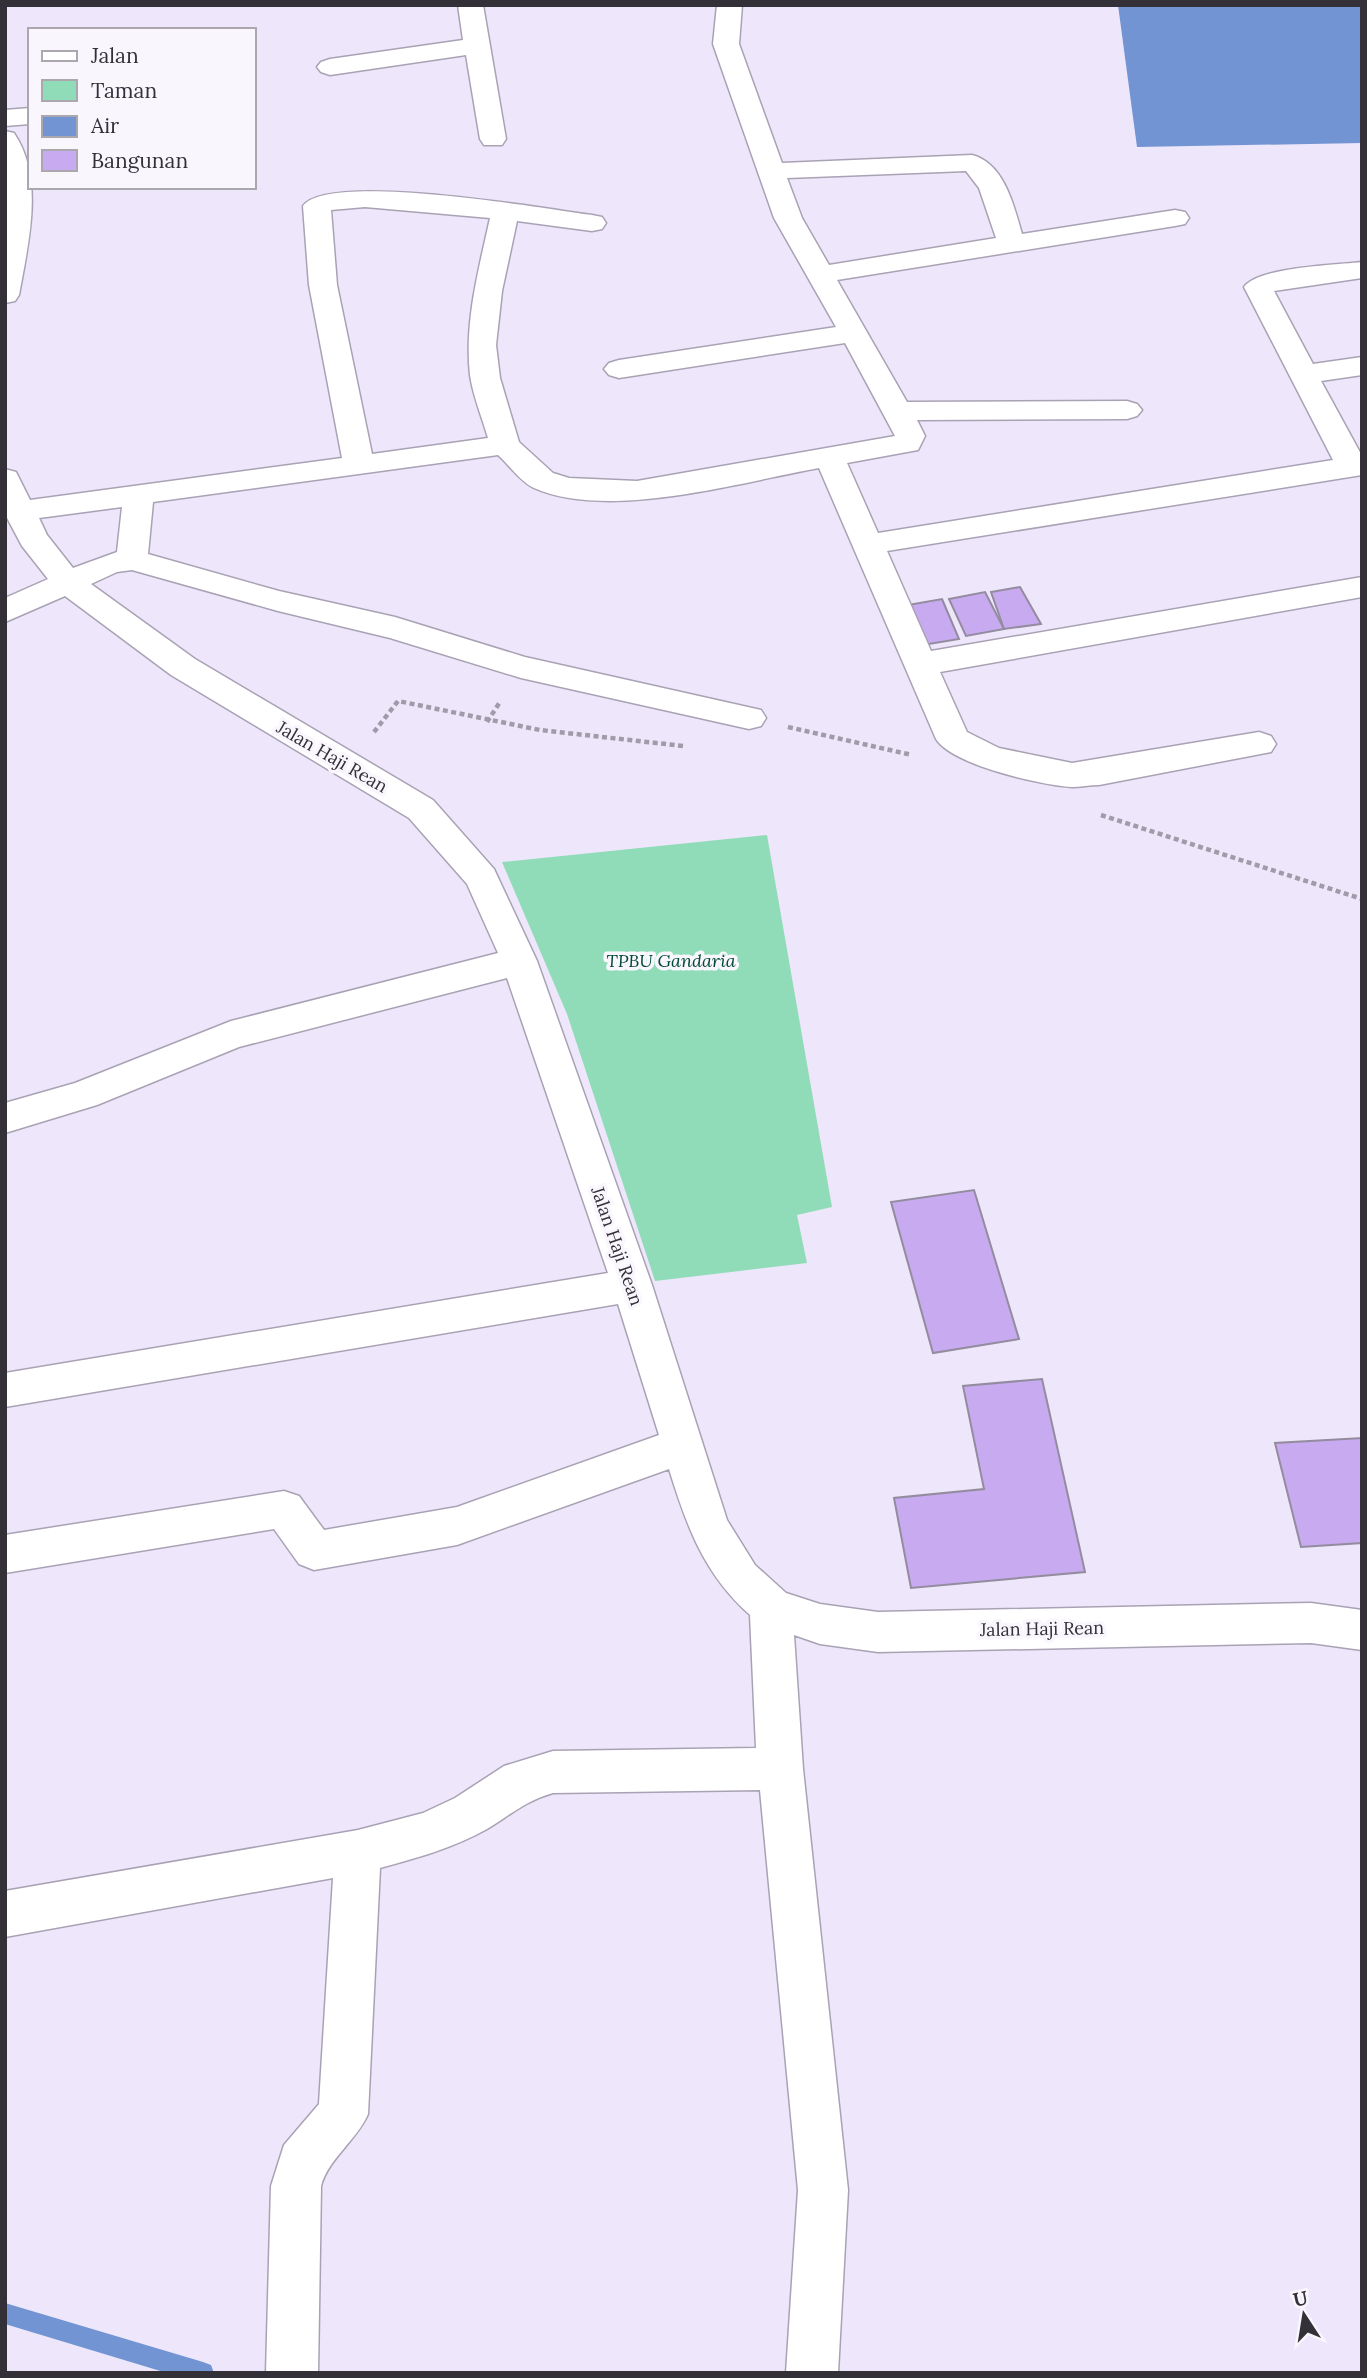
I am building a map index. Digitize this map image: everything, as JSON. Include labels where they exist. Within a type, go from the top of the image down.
[{"type":"street","points":[[470,5],[493,139]]},
{"type":"street","points":[[505,213],[488,291],[482,345],[485,378],[505,445],[542,480],[567,488],[637,491],[907,443],[910,436],[898,411],[788,218],[726,44],[730,5]]},
{"type":"street","points":[[330,67],[476,46]]},
{"type":"street","points":[[5,118],[28,116]]},
{"type":"street","points":[[5,139],[14,172],[18,216],[5,295]]},
{"type":"street","points":[[772,171],[972,163],[980,168],[988,180],[1012,244]]},
{"type":"street","points":[[359,465],[323,285],[317,206],[332,200],[388,199],[592,223]]},
{"type":"street","points":[[822,274],[1175,218]]},
{"type":"street","points":[[870,544],[1357,466],[1258,287],[1274,281],[1362,270]]},
{"type":"street","points":[[619,369],[853,333]]},
{"type":"street","points":[[1305,374],[1362,366]]},
{"type":"street","points":[[898,411],[993,408],[1127,410]]},
{"type":"street","points":[[16,518],[139,494],[505,445]]},
{"type":"street","points":[[830,458],[870,544],[953,739],[968,749],[1003,761],[1072,775],[1259,744]]},
{"type":"street","points":[[132,560],[139,494]]},
{"type":"street","name":"Jalan Haji Rean","points":[[16,518],[69,584],[183,667],[421,809],[482,878],[519,961],[632,1286],[657,1455],[708,1525],[740,1579],[771,1607],[820,1624],[878,1632],[1311,1623],[1362,1630]]},
{"type":"street","points":[[5,611],[110,563],[132,560],[278,601],[395,628],[521,667],[764,725]]},
{"type":"street","points":[[921,664],[1362,587]]},
{"type":"street","points":[[5,1118],[84,1095],[231,1035],[519,961]]},
{"type":"street","points":[[5,1390],[632,1286]]},
{"type":"street","points":[[5,1553],[284,1509],[314,1551],[457,1525],[657,1455]]},
{"type":"street","points":[[771,1607],[780,1769],[823,2190],[812,2373]]},
{"type":"street","points":[[5,1914],[358,1852],[430,1833],[471,1813],[520,1782],[553,1772],[780,1769]]},
{"type":"street","points":[[292,2373],[296,2186],[302,2163],[343,2114],[358,1852]]},
{"type":"path","points":[[346,764],[398,701],[487,722],[551,732],[694,746]]},
{"type":"path","points":[[764,725],[790,727]]},
{"type":"green space","name":"TPBU Gandaria","points":[[767,835],[832,1207],[797,1215],[807,1263],[655,1281],[567,1014],[502,862]]},
{"type":"water","points":[[1118,5],[1362,5],[1362,143],[1137,147]]},
{"type":"building","points":[[1020,587],[1041,624],[1004,629],[991,592]]},
{"type":"building","points":[[985,592],[1004,629],[966,636],[949,599]]},
{"type":"building","points":[[942,599],[959,639],[923,645],[908,605]]},
{"type":"building","points":[[974,1190],[1019,1339],[933,1353],[891,1202]]},
{"type":"building","points":[[1042,1379],[1085,1572],[911,1588],[894,1498],[984,1489],[963,1386]]},
{"type":"building","points":[[1362,1438],[1362,1543],[1301,1547],[1275,1443]]},
{"type":"waterway","points":[[5,2313],[203,2373]]}]
